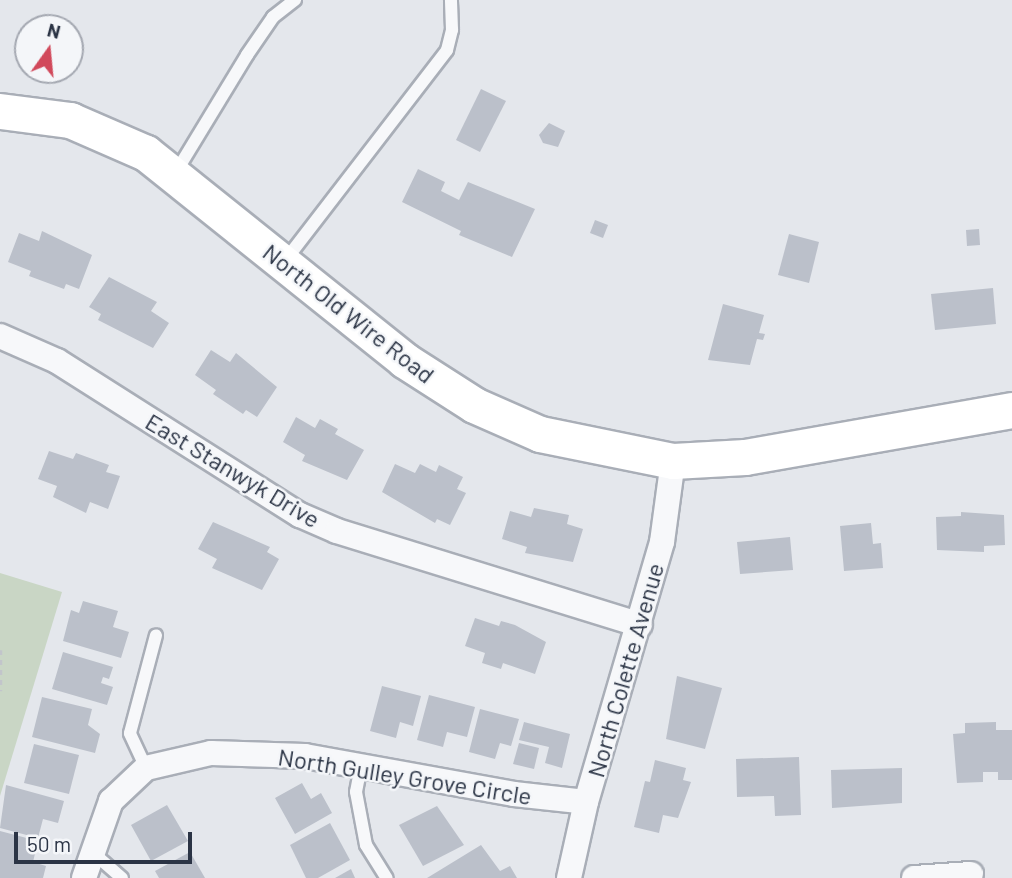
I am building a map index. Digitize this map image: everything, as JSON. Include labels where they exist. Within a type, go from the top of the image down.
[{"type":"street","name":"North Old Wire Road","points":[[0,111],[70,120],[111,135],[176,173],[404,360],[474,405],[540,434],[673,461],[746,457],[1012,410]]},
{"type":"street","name":"East Stanwyk Drive","points":[[0,336],[57,360],[300,515],[337,531],[640,625]]},
{"type":"street","name":"North Colette Avenue","points":[[569,878],[586,802],[640,625],[662,542],[673,461]]},
{"type":"street","name":"North Gulley Grove Circle","points":[[146,768],[211,754],[305,756],[514,794],[586,802]]},
{"type":"street","points":[[84,878],[91,851],[111,801],[146,768]]},
{"type":"street","points":[[914,878],[971,874]]},
{"type":"lane","points":[[176,173],[253,46],[273,17],[295,0]]},
{"type":"lane","points":[[283,263],[447,50],[452,30],[451,0]]},
{"type":"lane","points":[[146,768],[130,733],[156,635]]},
{"type":"lane","points":[[360,766],[356,792],[366,845],[387,878]]},
{"type":"lane","points":[[91,851],[122,878]]},
{"type":"path","points":[[0,650],[0,691]]},
{"type":"green space","points":[[0,573],[62,592],[0,796]]},
{"type":"building","points":[[481,89],[506,101],[480,152],[456,140]]},
{"type":"building","points":[[549,123],[565,131],[558,147],[543,143],[539,135]]},
{"type":"building","points":[[418,169],[445,182],[441,191],[459,200],[468,182],[535,209],[512,257],[459,235],[461,231],[402,202]]},
{"type":"building","points":[[595,220],[608,225],[603,238],[590,233]]},
{"type":"building","points":[[979,229],[980,245],[967,246],[966,230]]},
{"type":"building","points":[[42,231],[92,255],[79,289],[66,284],[64,289],[29,276],[31,271],[8,262],[19,233],[39,241]]},
{"type":"building","points":[[789,234],[819,242],[809,283],[778,275]]},
{"type":"building","points":[[109,277],[157,302],[151,311],[169,323],[153,348],[98,320],[101,314],[89,307]]},
{"type":"building","points":[[993,288],[996,324],[935,330],[931,294]]},
{"type":"building","points":[[723,304],[764,315],[759,333],[765,334],[763,340],[757,339],[750,365],[708,360]]},
{"type":"building","points":[[211,350],[230,362],[236,353],[277,387],[257,417],[246,410],[243,414],[213,394],[216,390],[195,375]]},
{"type":"building","points":[[296,417],[315,428],[320,419],[338,429],[335,434],[364,450],[347,480],[302,461],[305,455],[283,442]]},
{"type":"building","points":[[49,451],[73,459],[76,453],[109,465],[106,472],[120,476],[108,509],[90,502],[86,513],[53,497],[57,486],[38,479]]},
{"type":"building","points":[[395,464],[415,473],[420,464],[436,472],[439,465],[463,477],[457,489],[466,493],[450,525],[437,519],[435,523],[382,492]]},
{"type":"building","points":[[534,508],[569,515],[567,524],[583,529],[573,562],[525,553],[527,547],[502,539],[510,511],[531,517]]},
{"type":"building","points":[[961,512],[1004,515],[1005,545],[984,546],[984,552],[937,550],[936,517],[961,516]]},
{"type":"building","points":[[213,522],[270,547],[267,552],[279,559],[262,590],[212,568],[217,559],[198,549]]},
{"type":"building","points":[[871,523],[873,544],[881,543],[883,568],[844,571],[840,526]]},
{"type":"building","points":[[790,537],[793,570],[740,574],[737,542]]},
{"type":"building","points":[[83,601],[118,611],[113,627],[129,632],[121,658],[63,641],[71,610],[79,613]]},
{"type":"building","points":[[475,618],[499,626],[501,621],[515,625],[546,642],[535,674],[503,663],[501,669],[482,663],[485,653],[465,646]]},
{"type":"building","points":[[63,652],[113,667],[109,679],[103,677],[101,683],[113,687],[107,705],[52,689]]},
{"type":"building","points":[[677,676],[722,688],[705,749],[666,739]]},
{"type":"building","points":[[382,686],[421,696],[413,726],[400,722],[396,738],[370,731]]},
{"type":"building","points":[[429,695],[475,707],[467,737],[447,732],[443,747],[417,740]]},
{"type":"building","points":[[42,697],[92,709],[88,725],[100,734],[95,753],[32,737]]},
{"type":"building","points":[[480,709],[519,719],[511,746],[500,743],[495,759],[469,752]]},
{"type":"building","points":[[524,722],[570,734],[562,768],[545,763],[549,747],[519,740]]},
{"type":"building","points":[[996,722],[996,730],[1012,730],[1012,780],[998,780],[998,772],[983,772],[983,782],[957,783],[953,734],[965,733],[965,723]]},
{"type":"building","points":[[519,743],[539,748],[534,769],[513,764]]},
{"type":"building","points":[[34,744],[79,755],[69,794],[24,783]]},
{"type":"building","points":[[799,757],[801,815],[775,816],[774,796],[737,797],[736,759]]},
{"type":"building","points":[[655,760],[686,768],[683,780],[691,782],[678,818],[663,815],[659,833],[634,827],[645,781],[650,782]]},
{"type":"building","points":[[902,768],[902,803],[832,808],[831,770]]},
{"type":"building","points":[[302,783],[311,799],[321,793],[332,813],[295,834],[275,798]]},
{"type":"building","points":[[6,785],[64,801],[58,823],[43,819],[38,838],[0,828]]},
{"type":"building","points":[[167,805],[188,841],[151,861],[131,825]]},
{"type":"building","points":[[437,806],[464,845],[423,866],[399,825]]},
{"type":"building","points":[[330,823],[350,860],[318,878],[306,878],[290,845]]},
{"type":"building","points":[[0,831],[38,841],[33,862],[46,866],[43,878],[0,878]]},
{"type":"building","points":[[481,845],[500,871],[510,866],[517,878],[427,878]]},
{"type":"building","points":[[190,852],[205,878],[159,878],[155,871]]},
{"type":"building","points":[[351,869],[355,878],[335,878]]}]
